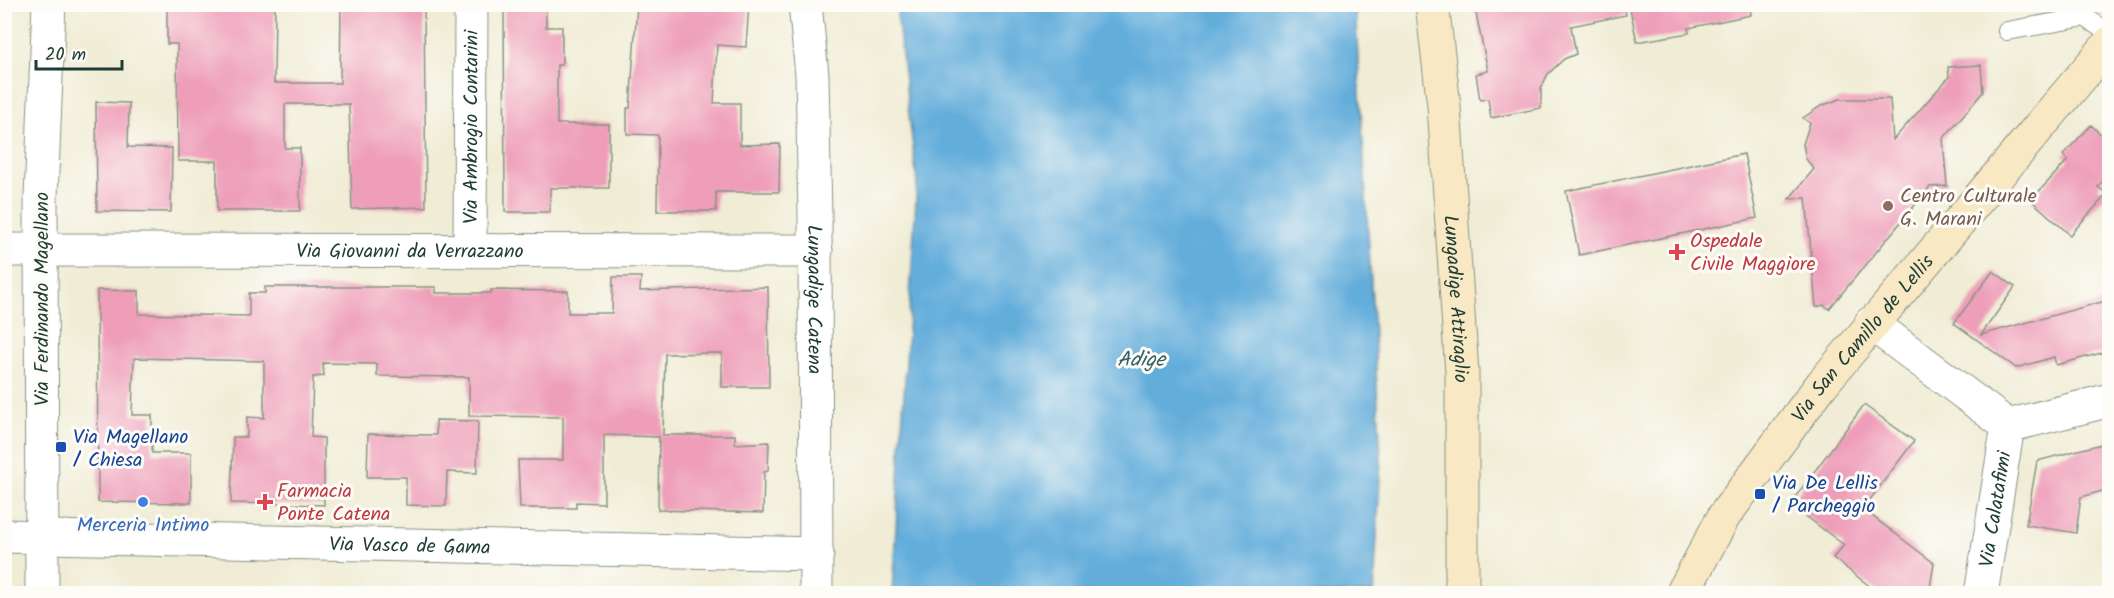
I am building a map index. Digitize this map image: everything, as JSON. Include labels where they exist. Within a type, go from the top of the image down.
[{"type":"street","name":"Via Ferdinando Magellano","points":[[42,594],[41,250],[49,4]]},
{"type":"street","name":"Via Ambrogio Contarini","points":[[470,249],[471,4]]},
{"type":"street","name":"Lungadige Catena","points":[[805,4],[812,75],[816,251],[816,594]]},
{"type":"street","name":"Lungadige Attiraglio","points":[[1432,4],[1444,106],[1462,373],[1462,594]]},
{"type":"street","name":"Via San Camillo de Lellis","points":[[1682,594],[1724,516],[1822,384],[2109,43]]},
{"type":"street","name":"Via Giovanni da Verrazzano","points":[[4,250],[816,251]]},
{"type":"street","points":[[1871,323],[2008,426],[2109,400]]},
{"type":"street","name":"Via Calatafimi","points":[[1981,594],[2008,426]]},
{"type":"street","name":"Via Vasco de Gama","points":[[4,536],[817,554]]},
{"type":"lane","points":[[2007,31],[2085,17],[2109,34]]},
{"type":"water","name":"Adige","points":[[896,5],[1355,5],[1381,457],[1374,593],[892,593],[917,182]]},
{"type":"building","points":[[167,4],[275,4],[274,83],[340,83],[341,5],[424,4],[426,207],[352,209],[349,104],[285,104],[285,148],[300,148],[300,211],[217,211],[217,161],[178,161],[177,44],[167,44]]},
{"type":"building","points":[[504,4],[546,4],[546,27],[562,27],[562,65],[557,65],[557,124],[609,124],[609,188],[550,188],[550,212],[505,212]]},
{"type":"building","points":[[637,4],[749,4],[746,47],[717,45],[714,103],[740,103],[740,145],[780,144],[779,192],[716,192],[716,211],[657,211],[658,135],[627,134],[627,108],[630,108]]},
{"type":"building","points":[[1474,4],[1624,4],[1626,15],[1571,26],[1576,54],[1564,59],[1548,74],[1541,88],[1541,108],[1491,118],[1488,99],[1480,100],[1476,74],[1488,71]]},
{"type":"building","points":[[1629,4],[1750,4],[1751,15],[1688,28],[1689,33],[1637,42]]},
{"type":"building","points":[[1981,65],[1983,92],[1943,139],[1947,186],[1930,187],[1829,309],[1824,305],[1816,307],[1806,198],[1789,199],[1814,169],[1806,159],[1803,144],[1810,123],[1803,118],[1821,106],[1840,99],[1890,99],[1893,140],[1949,77],[1948,67]]},
{"type":"building","points":[[96,102],[129,103],[128,147],[172,148],[171,212],[97,211]]},
{"type":"building","points":[[2091,125],[2109,142],[2109,174],[2098,187],[2107,194],[2070,235],[2031,200],[2068,160],[2063,155]]},
{"type":"building","points":[[1744,154],[1757,218],[1579,255],[1566,191]]},
{"type":"building","points":[[1993,271],[2015,287],[1981,335],[2109,300],[2109,351],[2056,365],[2054,357],[2016,368],[1954,323]]},
{"type":"building","points":[[613,277],[641,277],[640,291],[768,287],[769,387],[722,387],[722,353],[665,354],[663,435],[735,435],[735,444],[769,442],[768,471],[764,472],[763,513],[658,510],[659,437],[604,435],[604,503],[576,502],[576,508],[520,508],[518,460],[563,460],[563,417],[469,416],[469,377],[377,376],[377,364],[323,363],[324,376],[313,377],[311,437],[324,438],[324,505],[231,503],[233,437],[247,437],[247,417],[264,418],[264,361],[134,358],[132,415],[152,415],[152,453],[191,453],[191,503],[98,502],[97,290],[139,291],[139,314],[249,316],[249,293],[265,293],[265,287],[436,287],[436,293],[491,293],[491,290],[568,291],[568,313],[612,313]]},
{"type":"building","points":[[1864,405],[1914,441],[1863,509],[1934,563],[1929,594],[1880,594],[1833,558],[1844,545],[1790,504]]},
{"type":"building","points":[[436,420],[478,421],[477,473],[447,472],[446,506],[406,505],[406,477],[367,477],[368,434],[436,435]]},
{"type":"building","points":[[2109,442],[2109,489],[2081,497],[2076,533],[2026,525],[2037,461]]},
{"type":"place","name":"Centro Culturale G. Marani","points":[[1888,206]]},
{"type":"place","name":"Ospedale Civile Maggiore","points":[[1677,252]]},
{"type":"place","name":"Via Magellano / Chiesa","points":[[61,447]]},
{"type":"place","name":"Via De Lellis / Parcheggio","points":[[1760,494]]},
{"type":"place","name":"Merceria Intimo","points":[[143,502]]},
{"type":"place","name":"Farmacia Ponte Catena","points":[[265,502]]}]
